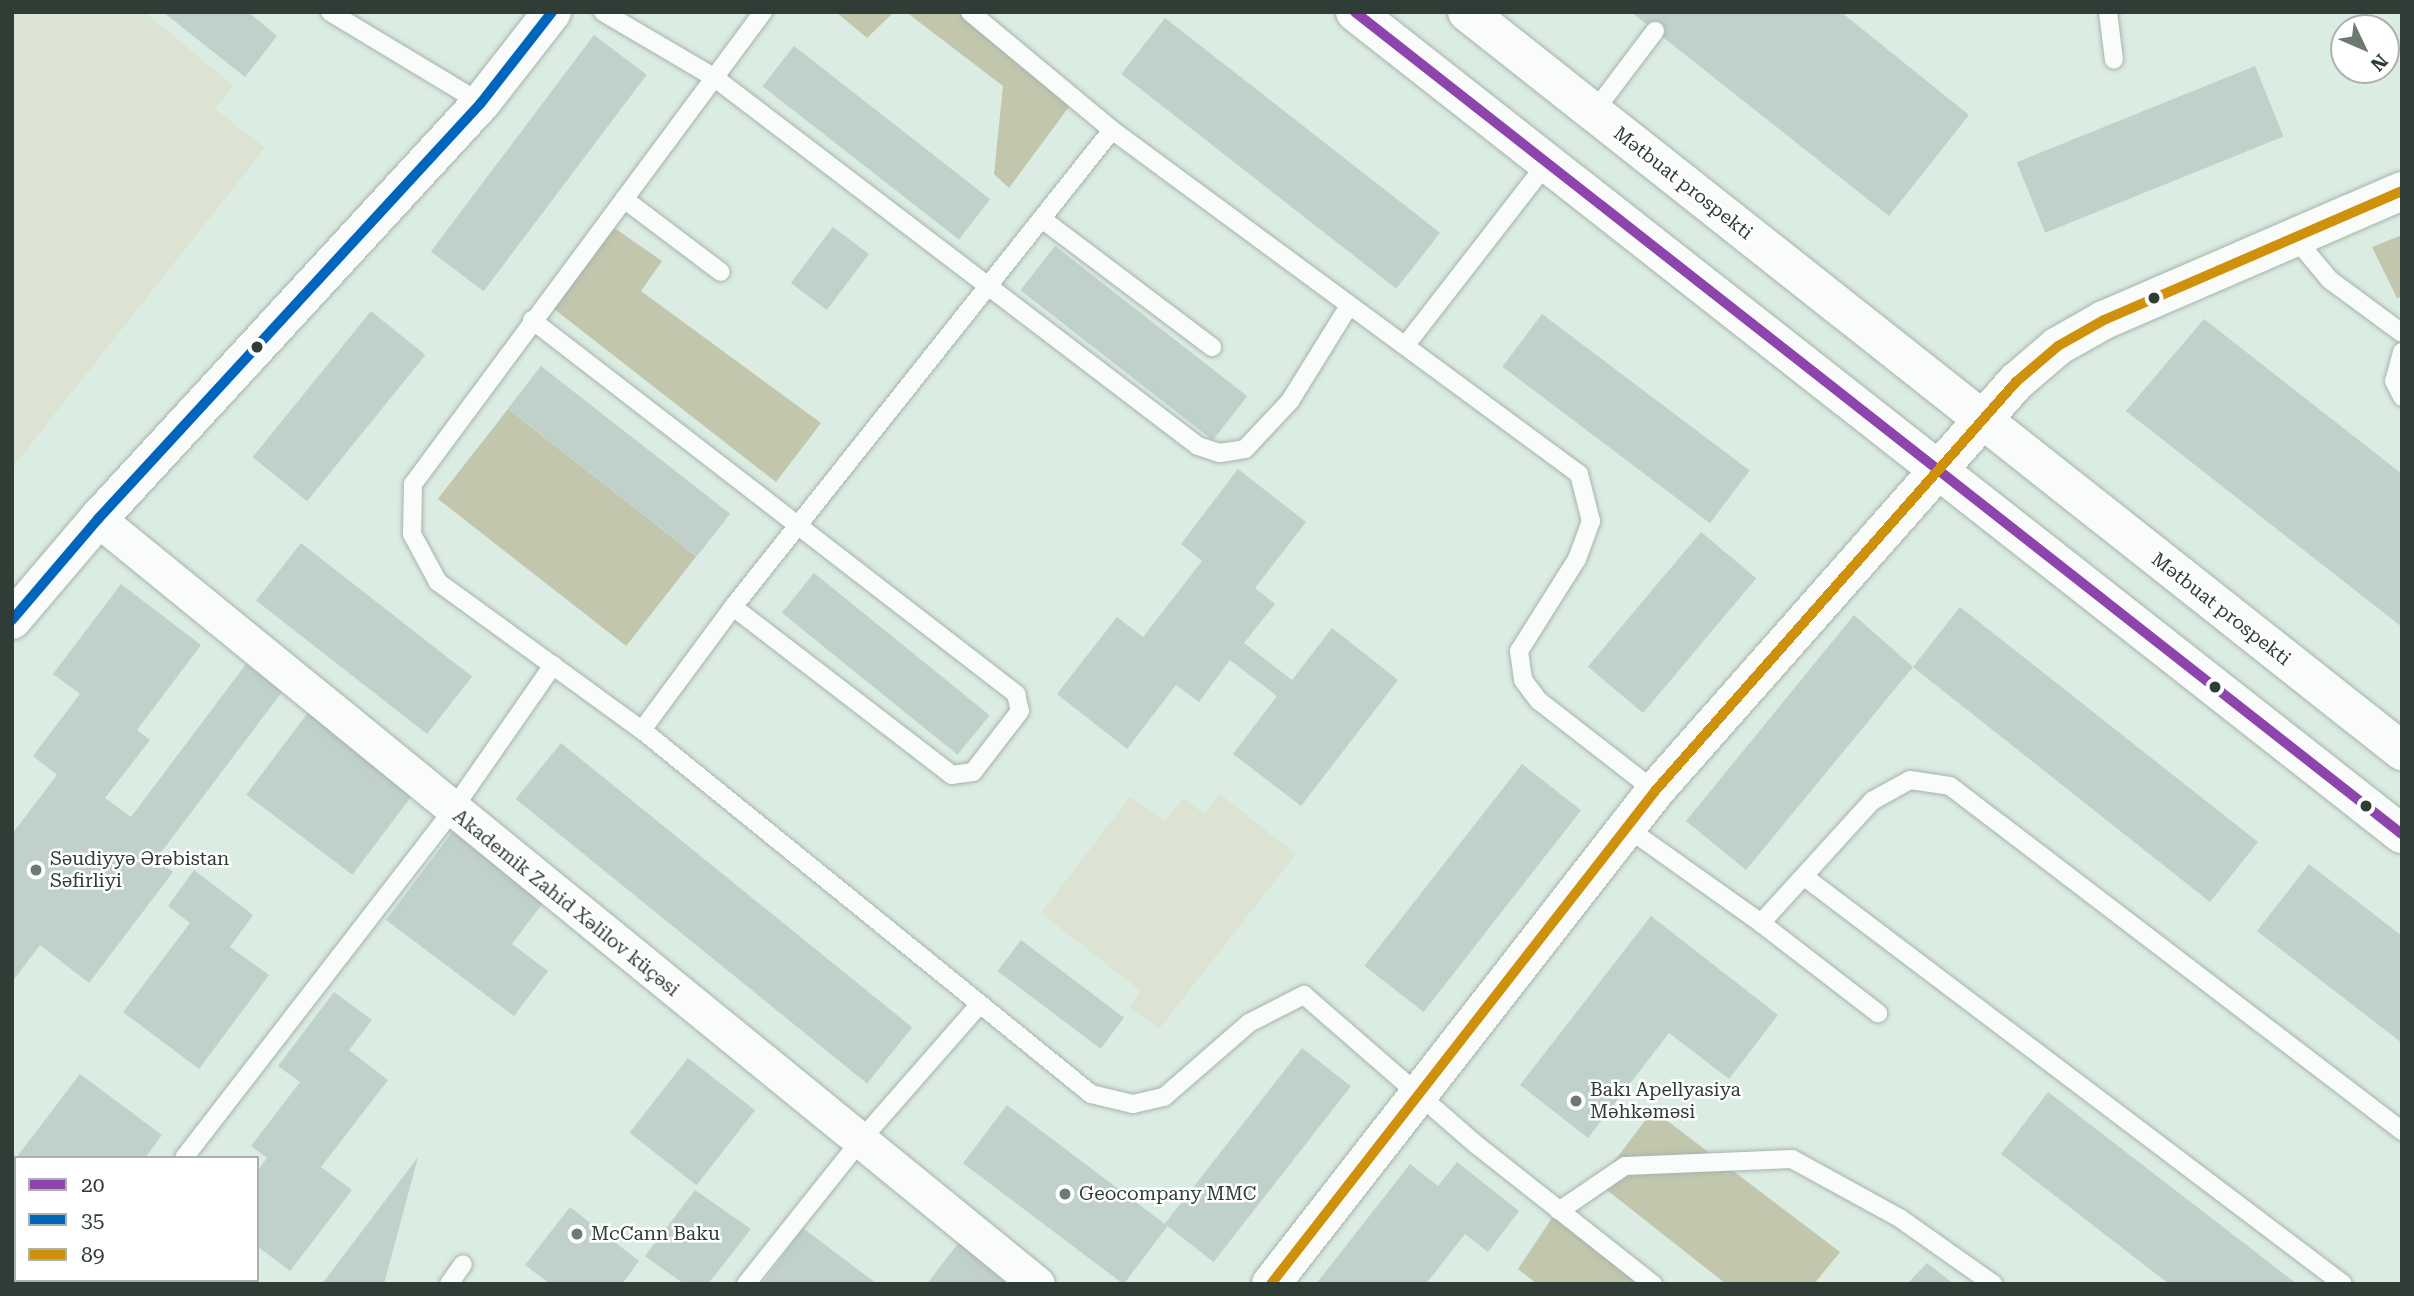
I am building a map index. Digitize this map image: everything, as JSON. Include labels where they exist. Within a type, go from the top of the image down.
[{"type":"main road","points":[[12,620],[98,519],[481,103],[552,12]]},
{"type":"main road","points":[[1355,12],[1854,408],[2402,834]]},
{"type":"main road","name":"Mətbuat prospekti","points":[[1467,12],[2402,751]]},
{"type":"main road","points":[[1271,1284],[1421,1096],[1655,791],[1847,569],[2016,382],[2082,331],[2402,191]]},
{"type":"street","name":"Akademik Zahid Xəlilov küçəsi","points":[[98,519],[451,812],[1037,1284]]},
{"type":"lane","points":[[330,12],[359,19],[481,103]]},
{"type":"lane","points":[[603,12],[715,78],[984,287],[1198,446],[1220,453],[1245,449],[1290,401],[1349,306]]},
{"type":"lane","points":[[763,12],[413,484],[412,534],[438,582],[642,730],[1091,1094],[1133,1104],[1164,1097],[1249,1023],[1304,995],[1559,1211],[1653,1284]]},
{"type":"lane","points":[[970,12],[1112,130],[1579,474],[1591,521],[1577,559],[1520,651],[1524,680],[1539,701],[1655,791]]},
{"type":"lane","points":[[2108,12],[2114,60]]},
{"type":"lane","points":[[1594,113],[1655,31]]},
{"type":"lane","points":[[642,730],[733,607],[800,528],[984,287],[1112,130]]},
{"type":"lane","points":[[1405,346],[1546,164]]},
{"type":"lane","points":[[624,199],[721,272]]},
{"type":"lane","points":[[1042,219],[1212,346]]},
{"type":"lane","points":[[2294,237],[2330,280],[2402,333]]},
{"type":"lane","points":[[532,320],[1016,694],[1020,711],[973,772],[952,775],[733,607]]},
{"type":"lane","points":[[2402,352],[2395,381],[2402,397]]},
{"type":"lane","points":[[186,1156],[451,812],[553,665]]},
{"type":"lane","points":[[1761,923],[1806,878],[1872,801],[1910,780],[1950,786],[2402,1131]]},
{"type":"lane","points":[[1626,827],[1761,923],[1878,1013]]},
{"type":"lane","points":[[1806,878],[2343,1284]]},
{"type":"lane","points":[[746,1284],[860,1140],[979,1004]]},
{"type":"lane","points":[[1559,1211],[1625,1166],[1791,1159],[1901,1219],[1993,1284]]},
{"type":"lane","points":[[449,1284],[463,1264]]},
{"type":"green space","points":[[12,12],[144,12],[233,85],[215,109],[265,148],[12,468]]},
{"type":"green space","points":[[836,12],[894,12],[867,38]]},
{"type":"green space","points":[[906,12],[968,12],[1077,96],[1009,188],[994,174],[1003,86]]},
{"type":"green space","points":[[600,218],[662,261],[641,291],[821,423],[776,482],[540,298]]},
{"type":"green space","points":[[2402,235],[2402,297],[2397,298],[2372,247]]},
{"type":"green space","points":[[508,409],[696,556],[626,646],[438,499]]},
{"type":"green space","points":[[1220,794],[1296,854],[1159,1029],[1129,1007],[1141,991],[1041,913],[1130,797],[1165,821],[1184,798],[1204,814]]},
{"type":"green space","points":[[1653,1110],[1840,1252],[1814,1284],[1726,1284],[1598,1183]]},
{"type":"green space","points":[[1554,1215],[1641,1284],[1537,1284],[1518,1269]]},
{"type":"building","points":[[163,12],[248,12],[277,36],[245,77]]},
{"type":"building","points":[[1631,12],[1841,12],[1969,115],[1889,216]]},
{"type":"building","points":[[1165,18],[1440,233],[1396,289],[1121,74]]},
{"type":"building","points":[[594,35],[647,75],[484,291],[431,251]]},
{"type":"building","points":[[794,46],[990,199],[959,239],[763,86]]},
{"type":"building","points":[[2255,66],[2283,136],[2045,233],[2017,162]]},
{"type":"building","points":[[833,227],[869,254],[827,310],[791,283]]},
{"type":"building","points":[[1055,246],[1247,396],[1213,440],[1021,290]]},
{"type":"building","points":[[371,311],[425,355],[307,501],[253,457]]},
{"type":"building","points":[[1542,314],[1750,470],[1710,523],[1502,367]]},
{"type":"building","points":[[2204,319],[2402,474],[2402,627],[2126,411]]},
{"type":"building","points":[[541,366],[730,514],[697,556],[508,409]]},
{"type":"building","points":[[1238,469],[1306,522],[1255,588],[1275,604],[1244,643],[1292,680],[1332,628],[1398,680],[1301,806],[1233,754],[1277,696],[1230,660],[1199,702],[1176,685],[1127,749],[1057,694],[1117,617],[1143,637],[1202,561],[1181,544]]},
{"type":"building","points":[[1701,532],[1756,578],[1643,713],[1588,667]]},
{"type":"building","points":[[301,543],[472,677],[427,734],[256,601]]},
{"type":"building","points":[[814,573],[990,715],[958,755],[782,613]]},
{"type":"building","points":[[121,584],[201,645],[137,730],[150,740],[105,798],[131,817],[246,664],[282,692],[156,859],[173,872],[89,983],[40,945],[12,982],[12,834],[57,775],[33,756],[80,694],[53,674]]},
{"type":"building","points":[[1960,607],[2258,842],[2210,902],[1913,667]]},
{"type":"building","points":[[1854,615],[1913,667],[1746,870],[1686,821]]},
{"type":"building","points":[[313,706],[419,786],[352,875],[246,795]]},
{"type":"building","points":[[561,743],[912,1027],[867,1083],[516,799]]},
{"type":"building","points":[[1522,764],[1581,810],[1423,1012],[1364,966]]},
{"type":"building","points":[[456,827],[548,896],[512,944],[548,971],[514,1016],[386,920]]},
{"type":"building","points":[[2309,864],[2402,936],[2402,1043],[2257,931]]},
{"type":"building","points":[[194,870],[253,915],[230,947],[269,975],[199,1069],[123,1012],[190,923],[168,906]]},
{"type":"building","points":[[1651,916],[1778,1015],[1729,1079],[1669,1033],[1588,1138],[1520,1085]]},
{"type":"building","points":[[1021,940],[1124,1018],[1101,1049],[998,971]]},
{"type":"building","points":[[334,992],[372,1020],[349,1050],[388,1080],[321,1167],[352,1190],[290,1271],[259,1248],[259,1168],[267,1158],[251,1146],[300,1082],[278,1066]]},
{"type":"building","points":[[1302,1048],[1351,1086],[1214,1262],[1165,1224]]},
{"type":"building","points":[[688,1058],[755,1110],[696,1185],[630,1133]]},
{"type":"building","points":[[80,1074],[162,1135],[146,1156],[18,1156]]},
{"type":"building","points":[[2048,1092],[2297,1284],[2169,1284],[2001,1154]]},
{"type":"building","name":"Geocompany MMC","points":[[1007,1105],[1168,1226],[1123,1284],[963,1163]]},
{"type":"building","points":[[418,1157],[384,1284],[322,1284]]},
{"type":"building","points":[[1457,1162],[1519,1211],[1488,1252],[1465,1234],[1426,1284],[1316,1284],[1410,1164],[1438,1186]]},
{"type":"building","points":[[695,1190],[751,1229],[708,1284],[684,1284],[645,1256]]},
{"type":"building","name":"McCann Baku","points":[[570,1207],[639,1261],[622,1284],[550,1284],[525,1265]]},
{"type":"building","points":[[14,1222],[14,1282],[52,1282],[12,1284]]},
{"type":"building","points":[[803,1228],[877,1284],[762,1284]]},
{"type":"building","points":[[962,1238],[1017,1284],[927,1284]]},
{"type":"building","points":[[1927,1263],[1954,1284],[1907,1284]]},
{"type":"building","points":[[142,1282],[144,1284],[107,1284]]},
{"type":"building","points":[[176,1282],[213,1282],[175,1284]]},
{"type":"transit line","name":"35","points":[[12,620],[98,519],[481,103],[552,12]]},
{"type":"transit line","name":"20","points":[[1355,12],[2402,834]]},
{"type":"transit line","name":"89","points":[[1271,1284],[1655,791],[2016,382],[2058,346],[2104,320],[2402,191]]},
{"type":"place","name":"Səudiyyə Ərəbistan Səfirliyi","points":[[36,870]]},
{"type":"place","name":"Bakı Apellyasiya Məhkəməsi","points":[[1576,1101]]},
{"type":"place","name":"Geocompany MMC","points":[[1065,1194]]},
{"type":"place","name":"McCann Baku","points":[[577,1234]]}]
